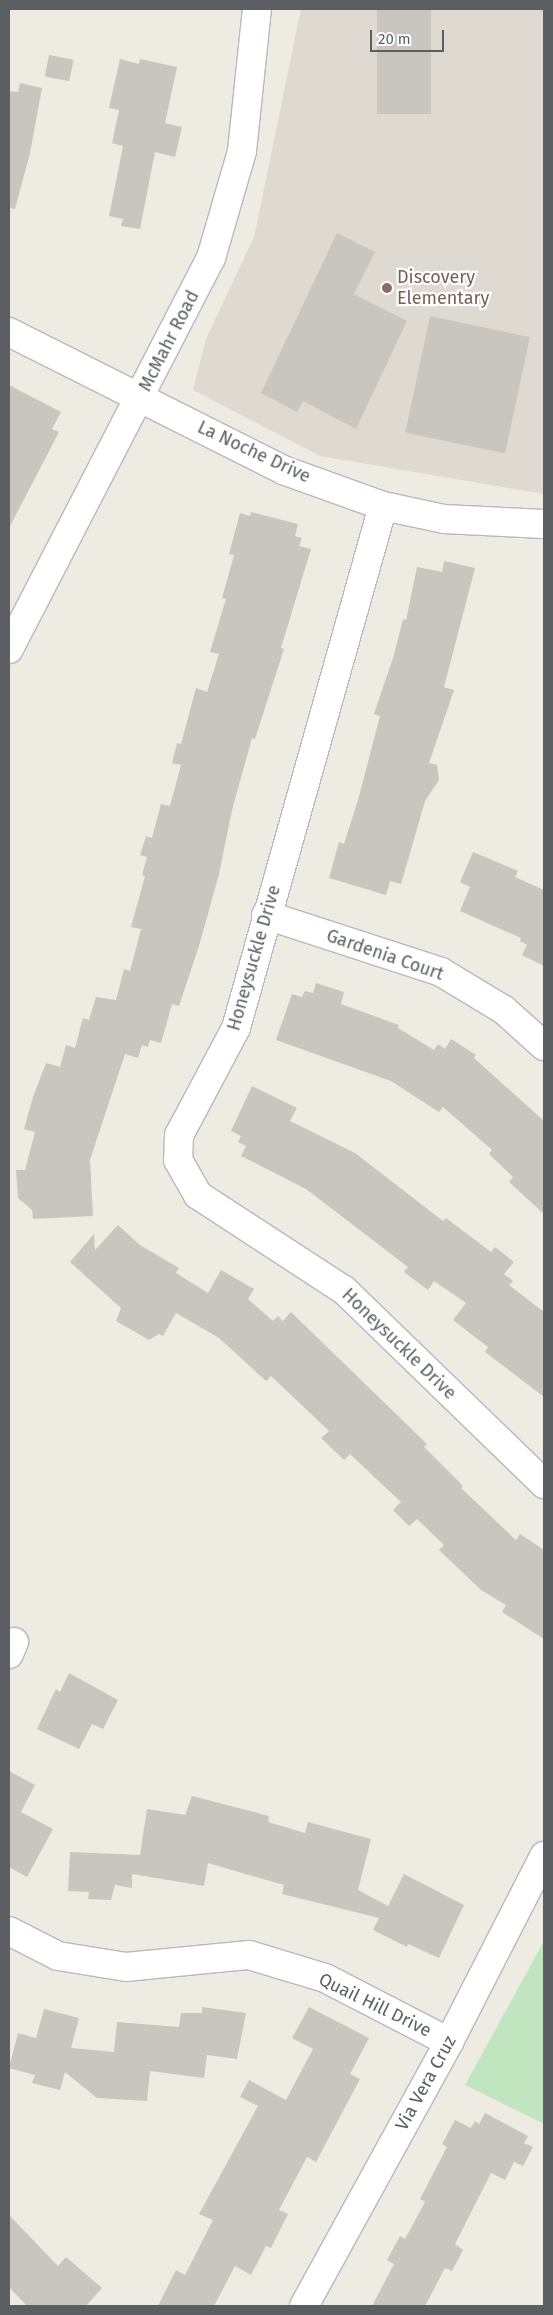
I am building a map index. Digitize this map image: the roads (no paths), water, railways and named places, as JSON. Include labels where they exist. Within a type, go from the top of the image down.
[{"type":"street","name":"McMahr Road","points":[[9,649],[211,258],[242,151],[257,9]]},
{"type":"street","name":"La Noche Drive","points":[[9,332],[141,396],[283,470],[383,506],[444,519],[544,524]]},
{"type":"street","name":"Honeysuckle Drive","points":[[383,506],[266,915],[236,1028],[179,1135],[178,1160],[198,1195],[344,1290],[544,1484]]},
{"type":"street","name":"Gardenia Court","points":[[266,915],[441,972],[504,1010],[544,1046]]},
{"type":"street","name":"Via Vera Cruz","points":[[304,2306],[449,2042],[544,1856]]},
{"type":"street","name":"Quail Hill Drive","points":[[9,1931],[58,1956],[126,1967],[249,1955],[326,1978],[449,2042]]},
{"type":"place","name":"Discovery Elementary","points":[[387,288]]}]
